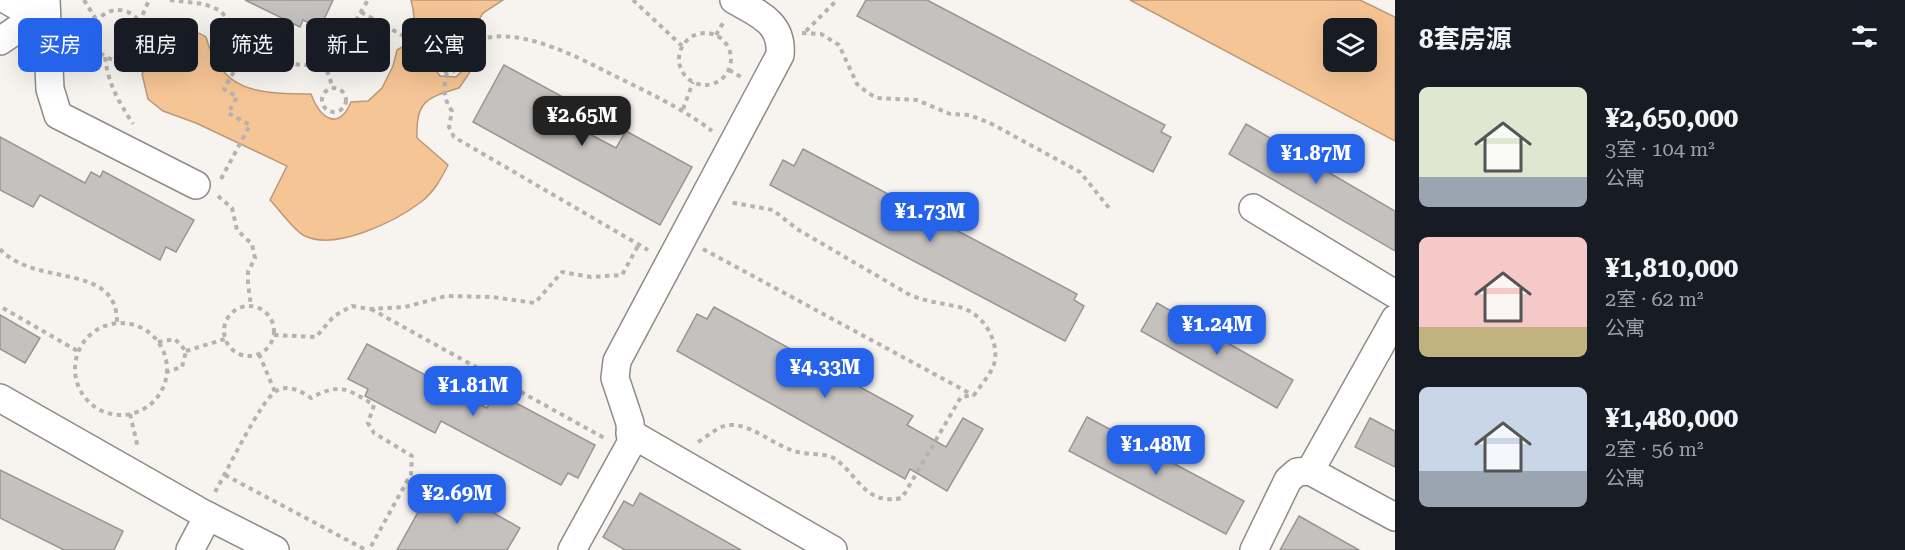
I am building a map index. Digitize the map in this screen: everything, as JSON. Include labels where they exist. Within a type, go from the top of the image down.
[{"type":"lane","points":[[7,0],[38,5]]},
{"type":"lane","points":[[572,550],[629,441],[630,423],[615,378],[617,361],[780,55],[793,36],[734,0]]},
{"type":"lane","points":[[0,40],[21,26],[38,5]]},
{"type":"lane","points":[[38,5],[50,89],[58,115],[205,189]]},
{"type":"lane","points":[[0,9],[0,16]]},
{"type":"lane","points":[[1253,208],[1395,294]]},
{"type":"lane","points":[[1310,471],[1395,319]]},
{"type":"lane","points":[[0,398],[208,516],[275,550]]},
{"type":"lane","points":[[629,441],[833,550]]},
{"type":"lane","points":[[1254,550],[1288,480],[1297,472],[1310,471],[1395,517]]},
{"type":"lane","points":[[190,550],[208,516]]},
{"type":"path","points":[[84,0],[95,18]]},
{"type":"path","points":[[141,18],[150,0]]},
{"type":"path","points":[[170,0],[204,4],[219,10],[227,18]]},
{"type":"path","points":[[357,18],[368,0]]},
{"type":"path","points":[[633,0],[682,46]]},
{"type":"path","points":[[793,36],[837,0]]},
{"type":"path","points":[[100,18],[118,10],[127,12],[134,18]]},
{"type":"path","points":[[361,12],[402,34]]},
{"type":"path","points":[[704,33],[721,38],[730,52],[731,62],[723,77],[709,85],[693,82],[686,77],[679,62],[682,46],[695,34],[704,33]]},
{"type":"path","points":[[793,36],[821,34],[839,45],[857,84],[877,98],[917,100],[950,114],[969,115],[990,123],[1080,172],[1109,208]]},
{"type":"path","points":[[486,38],[512,37],[556,47],[683,109],[732,146]]},
{"type":"path","points":[[114,60],[104,57],[107,75],[115,96],[135,129],[137,156]]},
{"type":"path","points":[[234,72],[224,89],[237,97],[228,112],[250,125],[238,147],[205,189],[232,207],[237,230],[252,243],[255,258],[248,272],[251,306]]},
{"type":"path","points":[[327,72],[333,88],[344,93],[346,101],[343,108],[335,112],[325,108],[322,101],[323,94],[333,88]]},
{"type":"path","points":[[450,72],[447,73],[443,86],[452,111],[449,127],[454,137],[670,262]]},
{"type":"path","points":[[683,109],[693,82]]},
{"type":"path","points":[[692,445],[716,428],[735,425],[788,449],[816,453],[837,460],[865,490],[886,501],[902,498],[962,397],[974,395],[995,360],[994,343],[985,323],[961,307],[928,303],[910,295],[797,229],[773,210],[722,200]]},
{"type":"path","points":[[274,335],[316,337],[334,316],[352,306],[370,309],[405,308],[446,296],[492,297],[535,303],[562,272],[591,277],[622,275],[639,244]]},
{"type":"path","points":[[696,246],[974,395]]},
{"type":"path","points":[[0,249],[25,267],[88,282],[107,291],[114,300],[117,323]]},
{"type":"path","points":[[251,306],[266,312],[271,318],[274,335],[266,349],[259,354],[242,355],[229,346],[224,331],[229,315],[235,310],[251,306]]},
{"type":"path","points":[[3,308],[79,352]]},
{"type":"path","points":[[370,309],[629,441]]},
{"type":"path","points":[[117,323],[133,324],[147,330],[159,342],[165,355],[166,372],[165,386],[157,399],[145,409],[130,414],[115,415],[88,401],[75,374],[79,352],[90,334],[103,326],[117,323]]},
{"type":"path","points":[[159,342],[175,339],[186,351]]},
{"type":"path","points":[[186,351],[225,339]]},
{"type":"path","points":[[166,372],[182,366],[186,351]]},
{"type":"path","points":[[259,354],[275,392]]},
{"type":"path","points":[[334,387],[348,390],[374,405],[368,423],[374,433],[412,456],[411,474],[368,550],[225,475],[263,406],[275,392],[286,388],[311,398],[334,387]]},
{"type":"shaded area","points":[[411,0],[503,0],[483,13],[480,18],[414,18]]},
{"type":"shaded area","points":[[1130,0],[1360,0],[1395,17],[1395,141]]},
{"type":"shaded area","points":[[198,33],[206,37],[210,48],[210,72],[224,72],[246,87],[260,91],[311,94],[319,110],[324,115],[335,119],[341,117],[351,102],[368,101],[382,88],[393,66],[397,50],[402,47],[402,72],[437,72],[440,76],[456,77],[461,72],[470,72],[459,88],[431,98],[425,103],[418,116],[417,138],[448,165],[433,190],[410,210],[365,232],[333,240],[318,240],[301,234],[270,200],[287,166],[196,123],[163,111],[148,99],[142,74],[143,72],[198,72]]},
{"type":"building","points":[[245,0],[333,0],[325,18],[306,18],[306,21],[303,20],[300,27],[294,24],[294,18],[282,18]]},
{"type":"building","points":[[866,0],[927,0],[1165,125],[1161,132],[1171,137],[1153,172],[857,16]]},
{"type":"building","points":[[504,65],[572,102],[563,118],[576,127],[616,148],[626,131],[692,167],[660,225],[473,122]]},
{"type":"building","points":[[1246,124],[1395,211],[1395,251],[1229,154]]},
{"type":"building","points":[[0,137],[85,183],[91,172],[100,177],[103,171],[194,220],[176,252],[166,247],[160,260],[40,195],[33,207],[0,190]]},
{"type":"building","points":[[803,149],[1077,294],[1074,300],[1084,306],[1065,341],[770,185],[783,160],[794,166]]},
{"type":"building","points":[[1157,303],[1293,380],[1277,408],[1141,331]]},
{"type":"building","points":[[714,307],[913,416],[907,425],[946,447],[963,418],[983,429],[947,491],[910,469],[905,479],[677,351],[697,314],[707,319]]},
{"type":"building","points":[[0,315],[40,338],[25,363],[0,349]]},
{"type":"building","points":[[367,344],[487,408],[493,397],[502,402],[505,397],[595,445],[578,478],[568,473],[561,485],[441,421],[435,433],[365,396],[368,389],[348,379]]},
{"type":"building","points":[[1087,417],[1244,501],[1226,534],[1069,451]]},
{"type":"building","points":[[1370,418],[1395,431],[1395,467],[1355,447]]},
{"type":"building","points":[[0,470],[123,531],[114,550],[64,550],[0,518]]},
{"type":"building","points":[[436,480],[520,528],[507,550],[397,550]]},
{"type":"building","points":[[640,493],[741,550],[625,550],[603,537],[624,501],[633,506]]},
{"type":"building","points":[[1299,516],[1359,550],[1280,550]]}]
